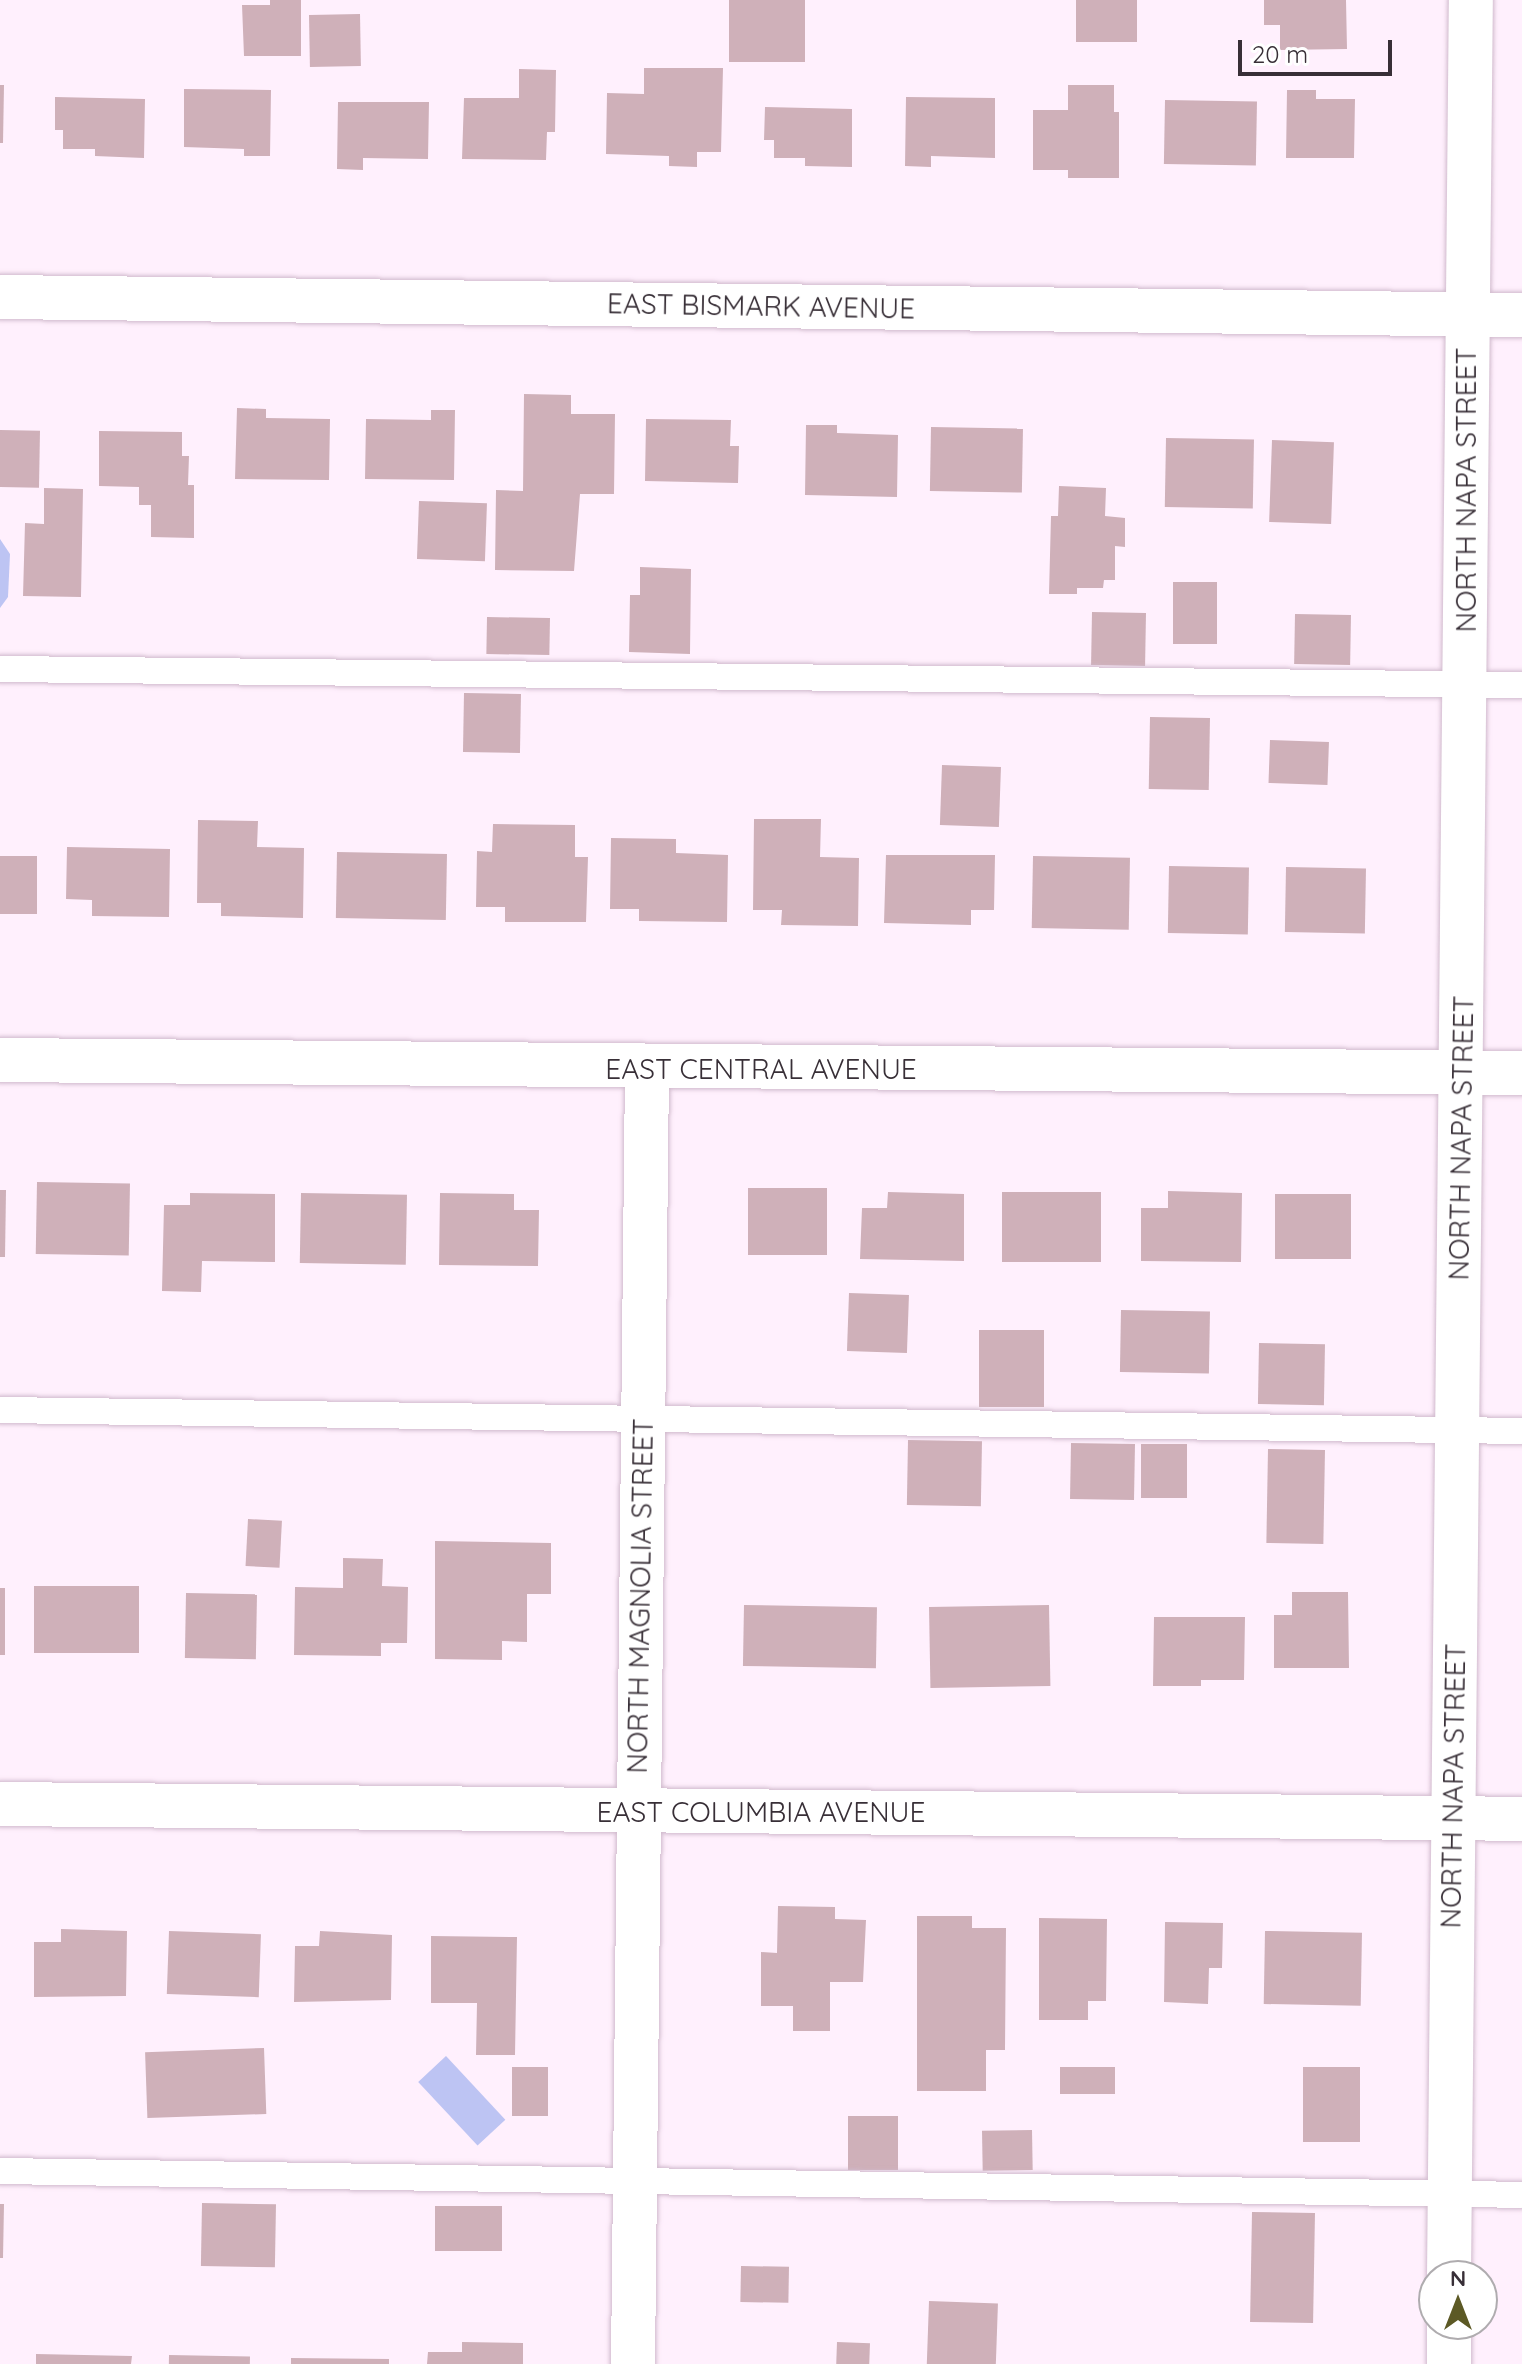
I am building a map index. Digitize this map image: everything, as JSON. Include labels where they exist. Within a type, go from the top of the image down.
[{"type":"street","name":"NORTH NAPA STREET","points":[[1449,2260],[1471,0]]},
{"type":"street","name":"EAST BISMARK AVENUE","points":[[0,297],[1522,315]]},
{"type":"street","name":"EAST CENTRAL AVENUE","points":[[0,1060],[647,1068],[1522,1073]]},
{"type":"street","name":"NORTH MAGNOLIA STREET","points":[[633,2364],[647,1068]]},
{"type":"street","name":"EAST COLUMBIA AVENUE","points":[[0,1804],[1522,1819]]},
{"type":"street","points":[[1449,2340],[1449,2364]]},
{"type":"lane","points":[[0,669],[1522,685]]},
{"type":"lane","points":[[0,1410],[1522,1431]]},
{"type":"lane","points":[[0,2171],[1522,2195]]},
{"type":"water","points":[[0,539],[10,554],[8,597],[0,608]]},
{"type":"water","points":[[446,2056],[505,2120],[478,2146],[418,2082]]},
{"type":"building","points":[[270,0],[301,0],[301,56],[244,56],[242,5],[270,5]]},
{"type":"building","points":[[729,0],[805,0],[805,62],[729,62]]},
{"type":"building","points":[[1076,0],[1137,0],[1137,42],[1076,42]]},
{"type":"building","points":[[1264,0],[1346,0],[1347,49],[1280,50],[1280,25],[1264,25]]},
{"type":"building","points":[[360,14],[361,66],[310,67],[309,15]]},
{"type":"building","points":[[644,68],[723,68],[721,152],[697,152],[697,167],[669,166],[669,156],[606,154],[607,93],[644,94]]},
{"type":"building","points":[[519,69],[556,70],[555,132],[547,132],[546,160],[462,159],[464,98],[519,98]]},
{"type":"building","points":[[0,85],[4,85],[3,143],[0,143]]},
{"type":"building","points":[[1068,85],[1114,85],[1114,112],[1119,112],[1119,178],[1068,178],[1068,170],[1033,170],[1033,110],[1068,110]]},
{"type":"building","points":[[184,89],[271,90],[270,156],[244,156],[244,149],[184,147]]},
{"type":"building","points":[[1287,90],[1316,90],[1316,99],[1355,99],[1354,158],[1286,158]]},
{"type":"building","points":[[55,97],[145,99],[144,158],[95,156],[95,149],[63,149],[63,130],[55,130]]},
{"type":"building","points":[[906,97],[995,98],[995,158],[931,156],[931,167],[905,166]]},
{"type":"building","points":[[1165,100],[1257,102],[1256,166],[1164,164]]},
{"type":"building","points":[[338,102],[429,102],[428,159],[363,158],[363,170],[337,169]]},
{"type":"building","points":[[765,107],[852,109],[852,167],[805,166],[805,158],[774,158],[774,140],[764,140]]},
{"type":"building","points":[[524,394],[571,395],[571,414],[615,414],[614,494],[580,494],[574,571],[495,570],[496,490],[523,491]]},
{"type":"building","points":[[237,408],[266,409],[266,418],[330,419],[329,480],[235,479]]},
{"type":"building","points":[[431,410],[455,410],[454,480],[365,479],[366,419],[431,420]]},
{"type":"building","points":[[646,419],[731,420],[730,446],[739,446],[738,483],[645,481]]},
{"type":"building","points":[[806,425],[837,425],[837,433],[898,435],[897,497],[805,495]]},
{"type":"building","points":[[931,427],[1023,429],[1022,493],[930,491]]},
{"type":"building","points":[[0,430],[40,431],[39,488],[0,487]]},
{"type":"building","points":[[99,431],[182,432],[182,456],[189,456],[188,485],[194,485],[194,538],[151,537],[151,505],[139,505],[139,487],[99,486]]},
{"type":"building","points":[[1166,438],[1254,440],[1253,509],[1165,507]]},
{"type":"building","points":[[1272,440],[1334,442],[1331,524],[1269,522]]},
{"type":"building","points":[[1059,486],[1106,488],[1105,516],[1125,518],[1125,547],[1115,546],[1115,580],[1104,580],[1103,588],[1077,588],[1077,594],[1049,594],[1051,516],[1058,516]]},
{"type":"building","points":[[44,488],[83,489],[81,597],[23,596],[25,523],[44,524]]},
{"type":"building","points":[[419,501],[487,503],[485,561],[417,559]]},
{"type":"building","points":[[640,567],[691,569],[690,654],[629,652],[630,595],[640,595]]},
{"type":"building","points":[[1173,582],[1217,582],[1217,644],[1173,644]]},
{"type":"building","points":[[1092,612],[1146,613],[1145,666],[1091,665]]},
{"type":"building","points":[[1295,614],[1351,615],[1350,665],[1294,664]]},
{"type":"building","points":[[487,617],[550,618],[549,655],[486,654]]},
{"type":"building","points":[[464,693],[521,694],[520,753],[463,752]]},
{"type":"building","points":[[1150,717],[1210,718],[1209,790],[1149,789]]},
{"type":"building","points":[[1270,740],[1329,742],[1327,785],[1268,783]]},
{"type":"building","points":[[942,765],[1001,767],[999,827],[940,825]]},
{"type":"building","points":[[754,819],[821,819],[820,857],[859,858],[858,926],[781,925],[782,910],[753,910]]},
{"type":"building","points":[[198,820],[258,821],[257,847],[304,848],[303,918],[221,916],[221,903],[197,903]]},
{"type":"building","points":[[493,824],[575,825],[575,857],[588,857],[586,922],[505,922],[505,907],[476,907],[477,851],[492,852]]},
{"type":"building","points":[[611,838],[676,839],[676,853],[728,855],[727,922],[639,921],[639,909],[610,909]]},
{"type":"building","points":[[67,847],[170,849],[169,917],[92,916],[92,900],[66,899]]},
{"type":"building","points":[[337,852],[447,854],[446,920],[336,918]]},
{"type":"building","points":[[886,855],[995,855],[994,910],[971,910],[971,925],[884,923]]},
{"type":"building","points":[[0,856],[37,856],[37,914],[0,914]]},
{"type":"building","points":[[1033,856],[1130,858],[1129,930],[1032,928]]},
{"type":"building","points":[[1169,866],[1249,867],[1248,934],[1168,933]]},
{"type":"building","points":[[1286,867],[1366,868],[1365,933],[1285,932]]},
{"type":"building","points":[[37,1182],[130,1184],[129,1256],[36,1254]]},
{"type":"building","points":[[748,1188],[827,1188],[827,1255],[748,1255]]},
{"type":"building","points":[[0,1190],[6,1190],[5,1257],[0,1257]]},
{"type":"building","points":[[1168,1191],[1242,1193],[1241,1262],[1141,1261],[1141,1208],[1168,1208]]},
{"type":"building","points":[[888,1192],[964,1194],[964,1261],[860,1259],[862,1208],[887,1208]]},
{"type":"building","points":[[1002,1192],[1101,1192],[1101,1262],[1002,1262]]},
{"type":"building","points":[[190,1193],[275,1194],[275,1262],[202,1261],[201,1292],[162,1291],[164,1205],[190,1205]]},
{"type":"building","points":[[301,1193],[407,1195],[406,1265],[300,1263]]},
{"type":"building","points":[[440,1193],[514,1194],[514,1210],[539,1210],[538,1266],[439,1265]]},
{"type":"building","points":[[1275,1194],[1351,1194],[1351,1259],[1275,1259]]},
{"type":"building","points":[[849,1293],[909,1295],[907,1353],[847,1351]]},
{"type":"building","points":[[1121,1310],[1210,1312],[1209,1374],[1120,1372]]},
{"type":"building","points":[[979,1330],[1044,1330],[1044,1407],[979,1407]]},
{"type":"building","points":[[1259,1343],[1325,1344],[1324,1405],[1258,1404]]},
{"type":"building","points":[[908,1440],[982,1441],[981,1506],[907,1505]]},
{"type":"building","points":[[1071,1443],[1135,1444],[1134,1500],[1070,1499]]},
{"type":"building","points":[[1141,1444],[1187,1444],[1187,1498],[1141,1498]]},
{"type":"building","points":[[1268,1449],[1325,1450],[1323,1544],[1266,1543]]},
{"type":"building","points":[[248,1519],[282,1521],[279,1568],[246,1566]]},
{"type":"building","points":[[435,1541],[551,1543],[551,1594],[527,1594],[527,1642],[502,1641],[502,1660],[435,1659]]},
{"type":"building","points":[[343,1558],[383,1559],[382,1586],[408,1587],[407,1643],[381,1643],[381,1656],[294,1655],[295,1587],[343,1588]]},
{"type":"building","points":[[34,1586],[139,1586],[139,1653],[34,1653]]},
{"type":"building","points":[[0,1588],[5,1588],[5,1655],[0,1655]]},
{"type":"building","points":[[1292,1592],[1348,1592],[1349,1668],[1274,1668],[1274,1615],[1292,1615]]},
{"type":"building","points":[[186,1593],[257,1594],[256,1659],[185,1658]]},
{"type":"building","points":[[744,1605],[877,1607],[876,1668],[743,1666]]},
{"type":"building","points":[[1049,1605],[1050,1686],[930,1688],[929,1607]]},
{"type":"building","points":[[1154,1617],[1245,1617],[1244,1680],[1201,1680],[1201,1686],[1153,1686]]},
{"type":"building","points":[[778,1906],[835,1907],[835,1919],[866,1920],[863,1982],[830,1982],[830,2031],[793,2031],[793,2006],[761,2006],[761,1952],[777,1953]]},
{"type":"building","points":[[917,1916],[972,1916],[972,1928],[1006,1928],[1005,2050],[986,2050],[986,2091],[917,2091]]},
{"type":"building","points":[[1039,1918],[1107,1919],[1106,2001],[1088,2001],[1088,2020],[1039,2020]]},
{"type":"building","points":[[1165,1922],[1223,1923],[1222,1968],[1209,1968],[1208,2004],[1164,2002]]},
{"type":"building","points":[[61,1929],[127,1931],[126,1996],[34,1997],[34,1942],[61,1942]]},
{"type":"building","points":[[169,1931],[261,1934],[259,1997],[167,1994]]},
{"type":"building","points":[[320,1931],[392,1935],[391,2000],[294,2002],[295,1946],[319,1946]]},
{"type":"building","points":[[1265,1931],[1362,1933],[1361,2006],[1264,2004]]},
{"type":"building","points":[[431,1936],[517,1937],[515,2055],[476,2055],[477,2003],[431,2003]]},
{"type":"building","points":[[264,2048],[266,2114],[147,2118],[145,2052]]},
{"type":"building","points":[[512,2067],[548,2067],[548,2116],[512,2116]]},
{"type":"building","points":[[1060,2067],[1115,2067],[1115,2094],[1060,2094]]},
{"type":"building","points":[[1303,2067],[1360,2067],[1360,2142],[1303,2142]]},
{"type":"building","points":[[848,2116],[898,2116],[898,2170],[848,2170]]},
{"type":"building","points":[[1032,2130],[1033,2170],[983,2171],[982,2131]]},
{"type":"building","points":[[202,2203],[276,2204],[275,2267],[201,2266]]},
{"type":"building","points":[[0,2204],[4,2204],[3,2258],[0,2258]]},
{"type":"building","points":[[435,2206],[502,2206],[502,2251],[435,2251]]},
{"type":"building","points":[[1252,2212],[1315,2213],[1313,2323],[1250,2322]]},
{"type":"building","points":[[741,2266],[789,2267],[788,2303],[740,2302]]},
{"type":"building","points":[[929,2301],[998,2303],[996,2364],[927,2364]]},
{"type":"building","points":[[462,2342],[523,2343],[523,2364],[427,2364],[428,2352],[462,2352]]},
{"type":"building","points":[[837,2342],[870,2343],[869,2364],[836,2364]]},
{"type":"building","points":[[36,2354],[132,2356],[131,2364],[36,2364]]},
{"type":"building","points":[[169,2355],[250,2356],[250,2364],[169,2364]]},
{"type":"building","points":[[291,2358],[389,2359],[389,2364],[291,2364]]}]
